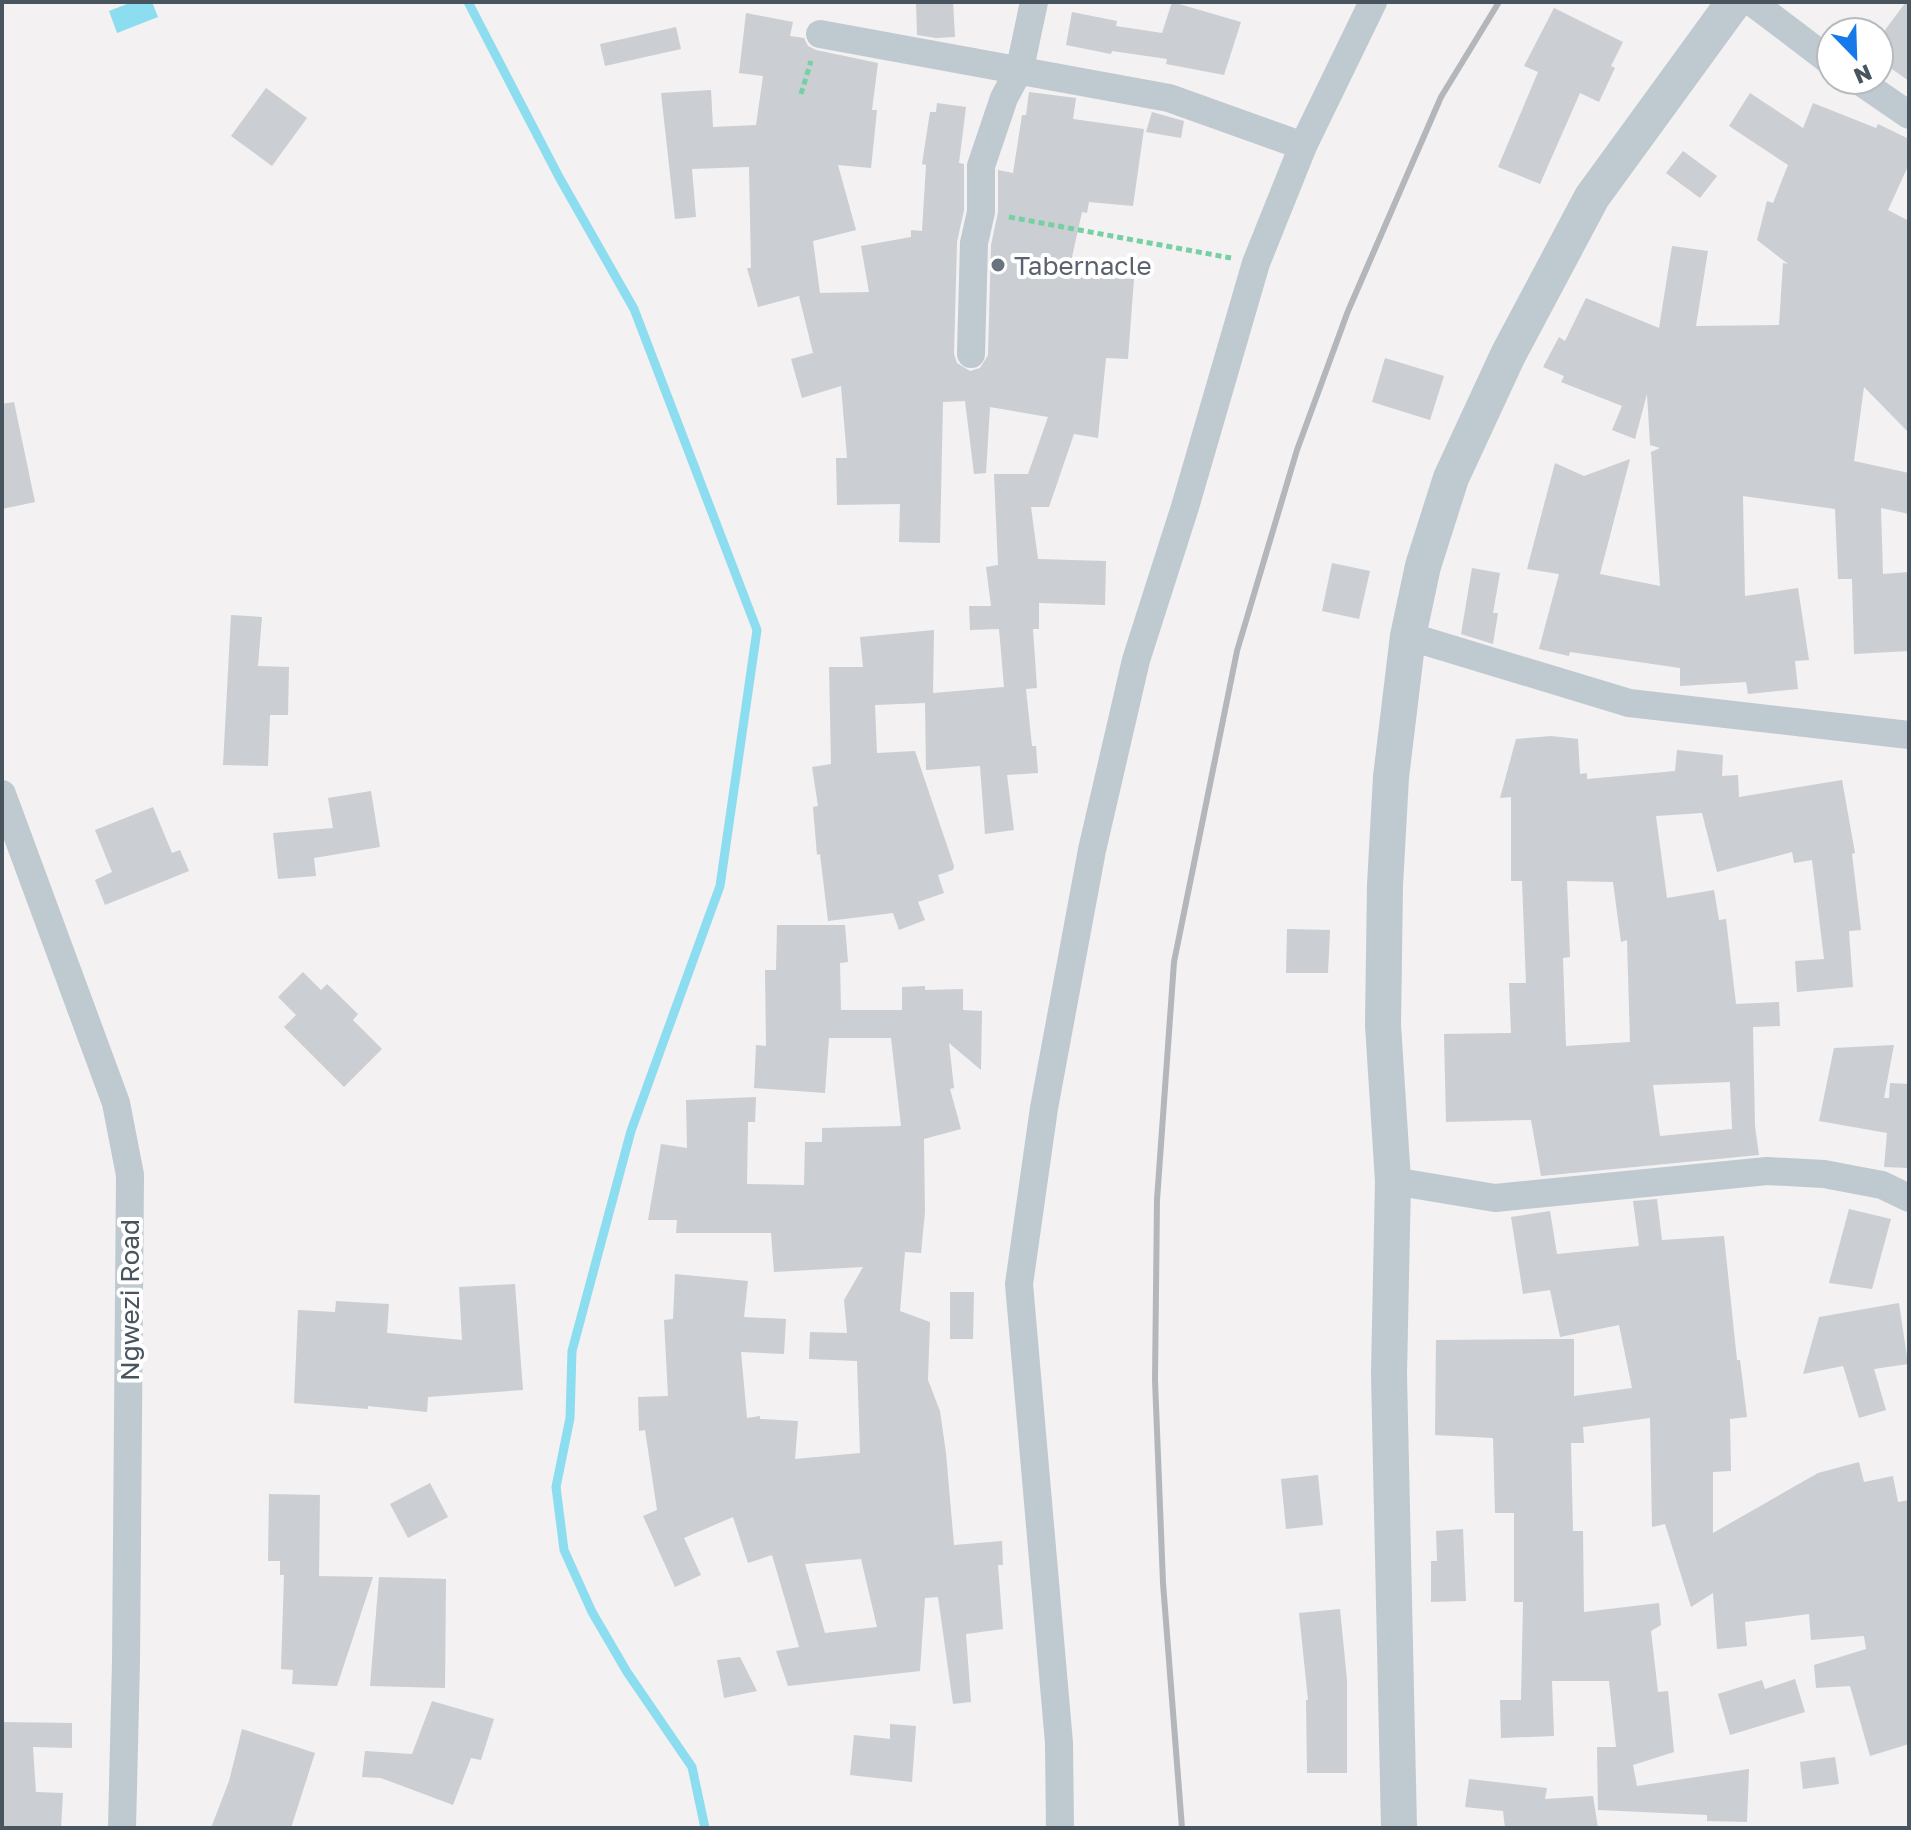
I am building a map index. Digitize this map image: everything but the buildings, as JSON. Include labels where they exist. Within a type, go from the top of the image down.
[{"type":"street","points":[[971,354],[974,243],[981,212],[981,166],[1004,98],[1020,68],[1034,2]]},
{"type":"street","points":[[1060,1828],[1059,1743],[1019,1284],[1044,1108],[1092,850],[1132,675],[1256,263],[1303,146],[1373,2]]},
{"type":"street","points":[[1399,1828],[1389,1374],[1393,1181],[1383,1025],[1385,885],[1391,777],[1408,636],[1423,566],[1451,478],[1508,355],[1592,197],[1734,2]]},
{"type":"street","points":[[1752,2],[1815,50]]},
{"type":"street","points":[[820,34],[1020,68],[1169,98],[1303,146]]},
{"type":"street","points":[[1881,96],[1909,115]]},
{"type":"street","points":[[1408,636],[1629,703],[1909,735]]},
{"type":"street","name":"Ngwezi Road","points":[[2,794],[116,1103],[130,1175],[122,1828]]},
{"type":"street","points":[[1393,1181],[1495,1198],[1767,1171],[1824,1174],[1882,1185],[1909,1198]]},
{"type":"path","points":[[981,212],[1256,263]]},
{"type":"water","points":[[132,2],[152,2],[158,17],[117,33],[109,11]]},
{"type":"waterway","points":[[468,2],[559,177],[634,309],[757,630],[720,886],[631,1131],[572,1351],[570,1418],[556,1487],[564,1550],[592,1612],[627,1672],[692,1767],[705,1828]]},
{"type":"railway","points":[[1182,1828],[1163,1583],[1155,1380],[1157,1200],[1174,962],[1237,651],[1297,450],[1348,311],[1441,97],[1499,2]]},
{"type":"place","name":"Tabernacle","points":[[998,265]]}]
